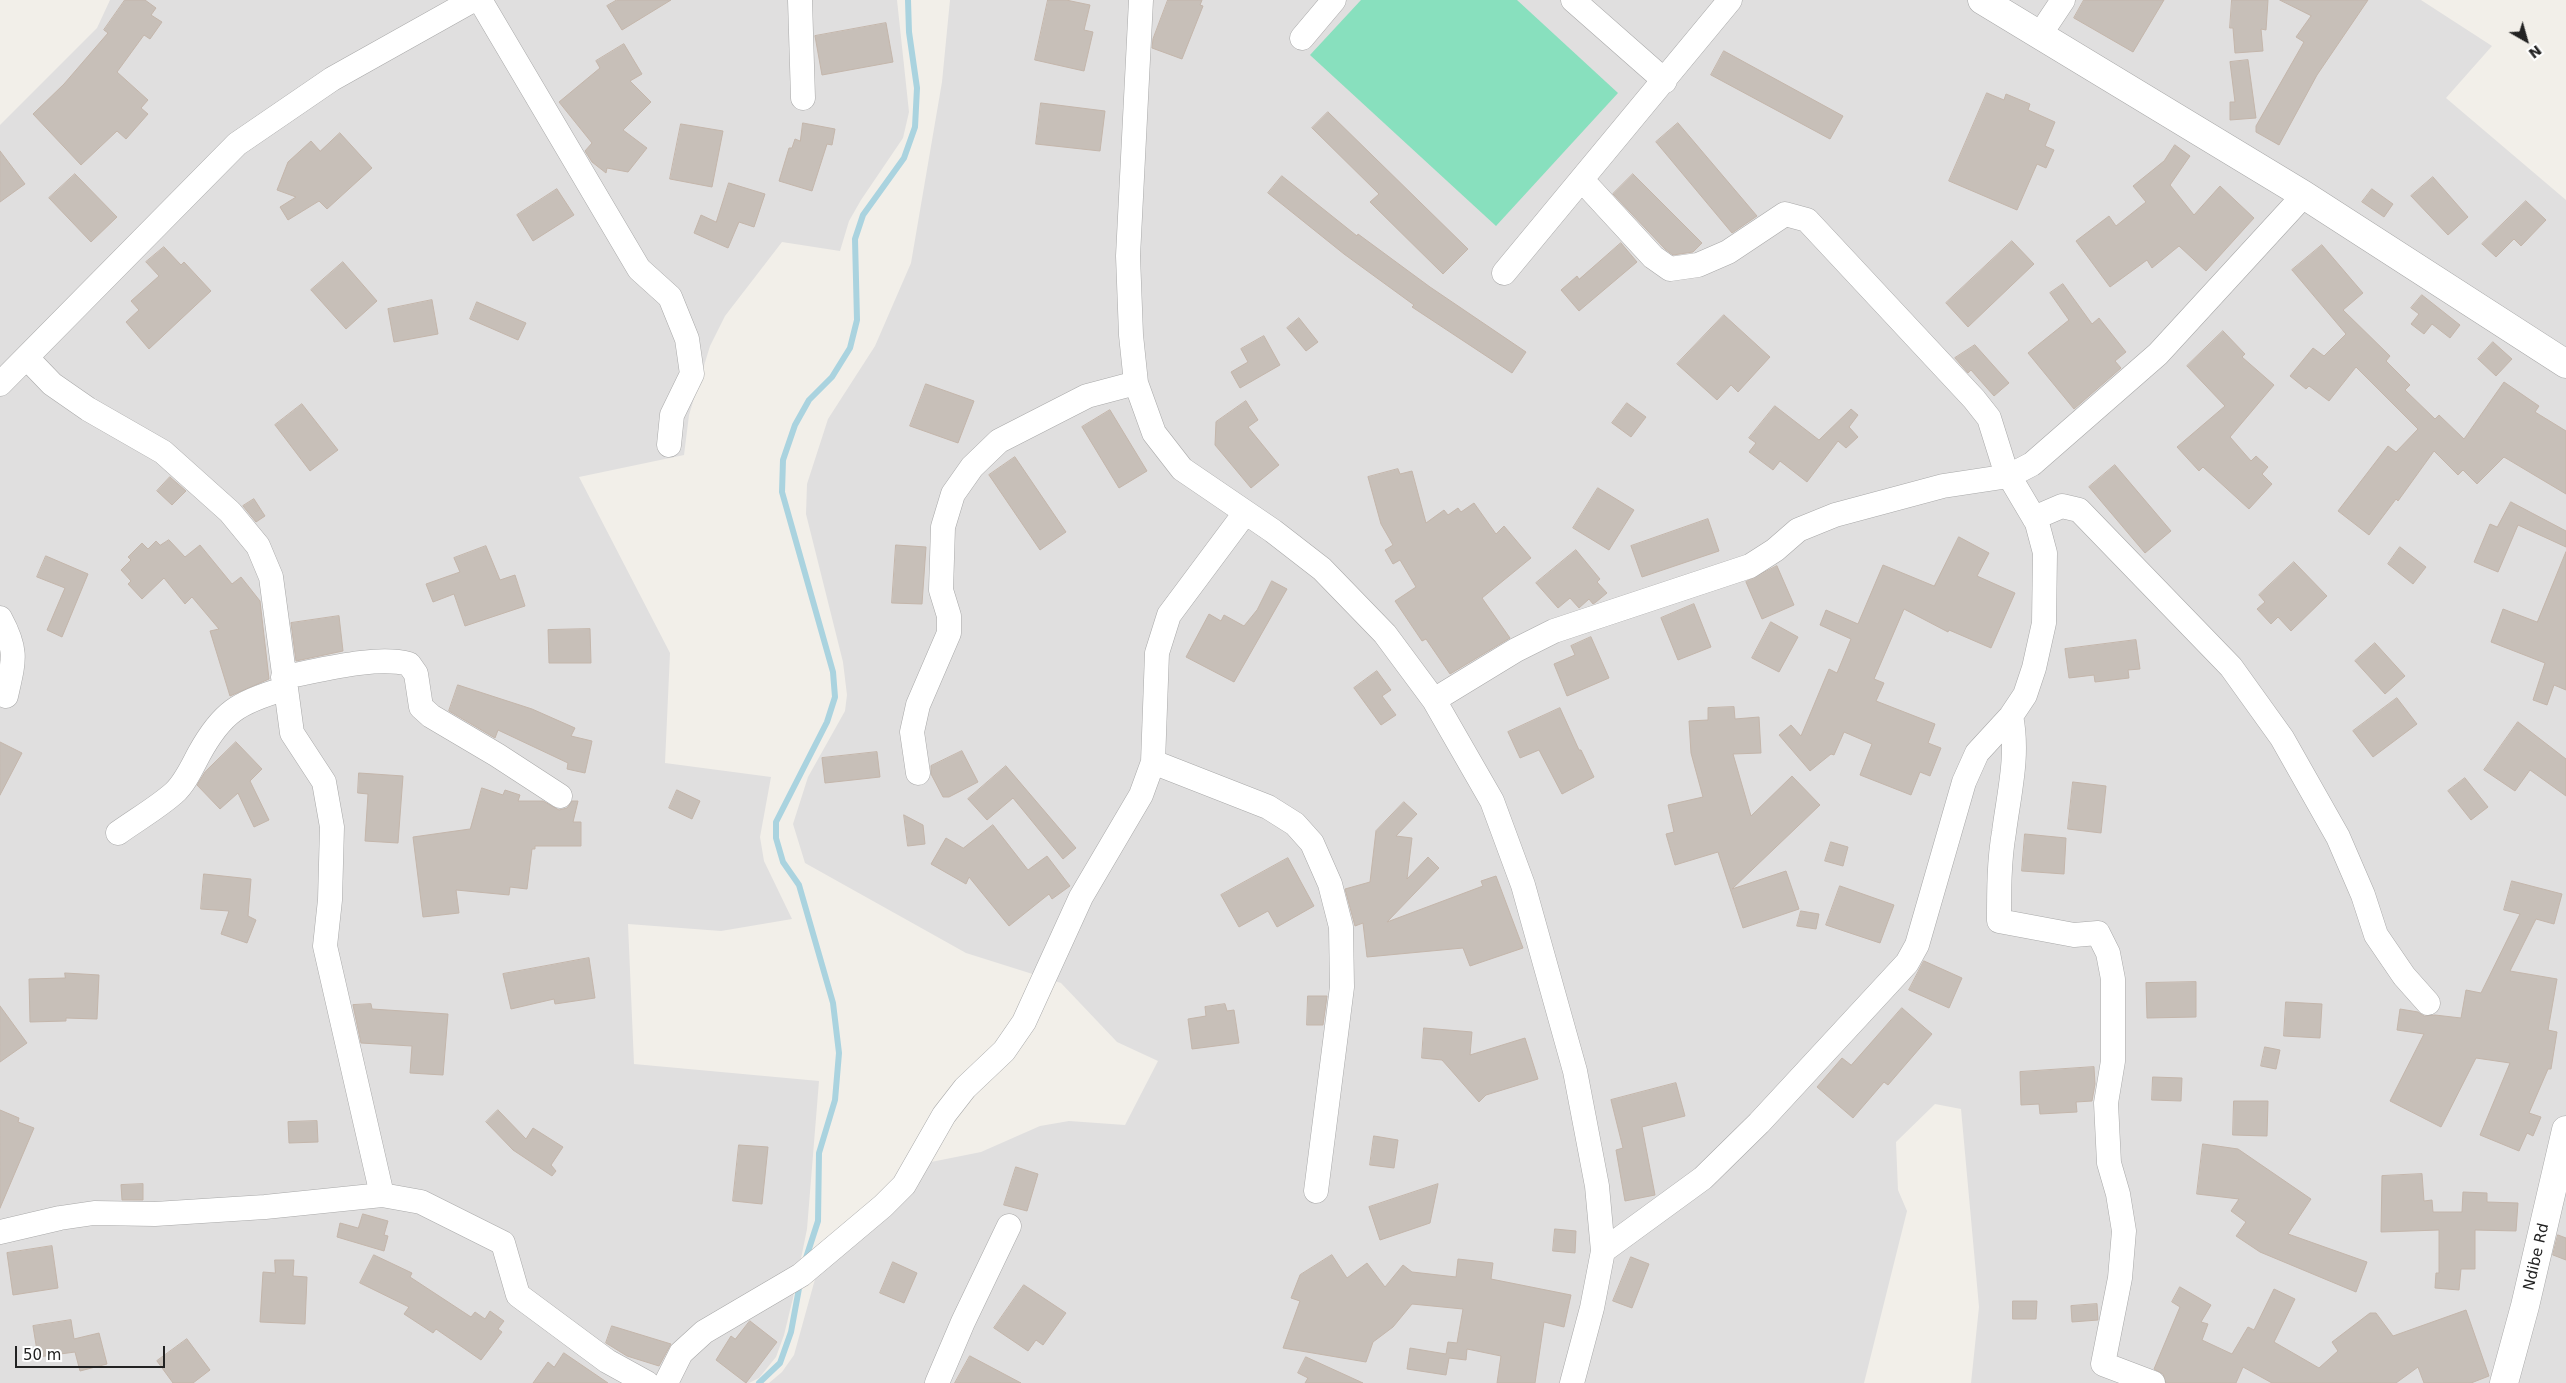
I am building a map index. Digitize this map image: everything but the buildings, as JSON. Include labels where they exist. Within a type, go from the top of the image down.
[{"type":"street","points":[[0,384],[237,144],[332,79],[473,0]]},
{"type":"street","points":[[480,0],[639,269],[670,298],[687,339],[692,374],[672,415],[670,445]]},
{"type":"street","points":[[800,0],[803,98]]},
{"type":"street","points":[[1141,0],[1128,256],[1131,335],[1136,383],[1154,433],[1182,469],[1273,531],[1322,569],[1384,634],[1434,700],[1492,801],[1523,885],[1575,1071],[1597,1186],[1603,1251],[1592,1308],[1572,1383]]},
{"type":"street","points":[[1302,38],[1334,0]]},
{"type":"street","points":[[1573,0],[1665,81]]},
{"type":"street","points":[[1504,273],[1665,81],[1730,0]]},
{"type":"street","points":[[1982,0],[2304,195],[2566,364]]},
{"type":"street","points":[[2039,36],[2063,0]]},
{"type":"street","points":[[1582,180],[1653,258],[1670,269],[1698,265],[1728,252],[1785,214],[1807,220],[1974,399],[1989,418],[2009,476],[2034,518],[2045,553],[2044,623],[2034,668],[2024,695],[2011,716],[1977,753],[1964,782],[1916,945],[1907,962],[1759,1123],[1703,1178],[1603,1251]]},
{"type":"street","points":[[1434,700],[1516,650],[1554,631],[1750,566],[1775,550],[1798,530],[1836,515],[1943,486],[2009,476],[2038,460],[2158,354],[2304,195]]},
{"type":"street","points":[[27,358],[52,384],[88,409],[163,452],[230,512],[258,546],[271,577],[292,732],[324,782],[332,827],[330,900],[325,946],[382,1195]]},
{"type":"street","points":[[918,773],[912,732],[918,705],[949,633],[950,616],[941,590],[941,581],[943,527],[953,494],[972,467],[999,441],[1087,396],[1136,383]]},
{"type":"street","points":[[2034,518],[2062,506],[2080,510],[2231,667],[2282,738],[2338,837],[2363,895],[2376,935],[2404,976],[2428,1003]]},
{"type":"street","points":[[666,1383],[681,1354],[704,1332],[801,1275],[883,1206],[904,1185],[944,1115],[965,1088],[1004,1051],[1024,1022],[1081,897],[1141,795],[1153,762],[1157,654],[1168,615],[1245,513]]},
{"type":"street","points":[[0,618],[12,639],[14,662],[6,696]]},
{"type":"street","points":[[118,833],[175,792],[209,736],[230,712],[284,683],[375,662],[395,660],[408,664],[416,674],[421,706],[431,716],[497,755],[560,796]]},
{"type":"street","points":[[2011,716],[2014,732],[2014,765],[2001,860],[1999,921],[2074,936],[2098,933],[2108,953],[2113,979],[2114,1020],[2113,1061],[2106,1103],[2109,1162],[2118,1194],[2124,1231],[2120,1278],[2103,1364],[2153,1383]]},
{"type":"street","points":[[1153,762],[1268,807],[1295,824],[1312,843],[1330,884],[1341,926],[1342,987],[1316,1191]]},
{"type":"street","name":"Ndibe Rd","points":[[2504,1383],[2525,1306],[2566,1130]]},
{"type":"street","points":[[0,1232],[60,1218],[94,1213],[155,1214],[265,1207],[382,1195],[421,1202],[503,1243],[518,1295],[607,1361],[647,1383]]},
{"type":"street","points":[[938,1383],[963,1322],[1009,1226]]},
{"type":"shaded area","points":[[110,0],[897,0],[909,112],[903,138],[849,221],[840,251],[782,242],[725,316],[710,346],[689,415],[684,455],[579,477],[670,653],[665,763],[771,777],[760,837],[764,861],[792,919],[721,931],[628,924],[634,1064],[819,1081],[807,1229],[793,1298],[784,1335],[776,1357],[759,1378],[749,1383],[0,1383],[0,125],[97,28]]},
{"type":"shaded area","points":[[950,0],[2421,0],[2492,46],[2446,98],[2566,200],[2566,1383],[1971,1383],[1979,1307],[1961,1109],[1935,1104],[1896,1142],[1898,1190],[1907,1211],[1864,1383],[769,1383],[782,1372],[794,1355],[825,1243],[881,1195],[901,1168],[981,1152],[1040,1126],[1069,1121],[1125,1125],[1158,1061],[1117,1042],[1061,983],[966,953],[805,863],[793,824],[808,777],[845,711],[847,695],[843,662],[806,514],[807,484],[828,419],[875,346],[911,263],[942,82]]},
{"type":"green space","points":[[1361,0],[1517,0],[1618,93],[1496,226],[1310,55]]},
{"type":"waterway","points":[[805,1261],[818,1221],[819,1153],[835,1100],[839,1053],[833,1003],[799,885],[783,862],[776,838],[776,822],[827,722],[835,697],[833,672],[782,492],[783,460],[795,425],[809,400],[832,377],[850,348],[857,320],[855,239],[863,215],[904,158],[915,127],[917,88],[909,32],[908,0]]},
{"type":"waterway","points":[[759,1383],[780,1363],[791,1332],[800,1283]]}]
